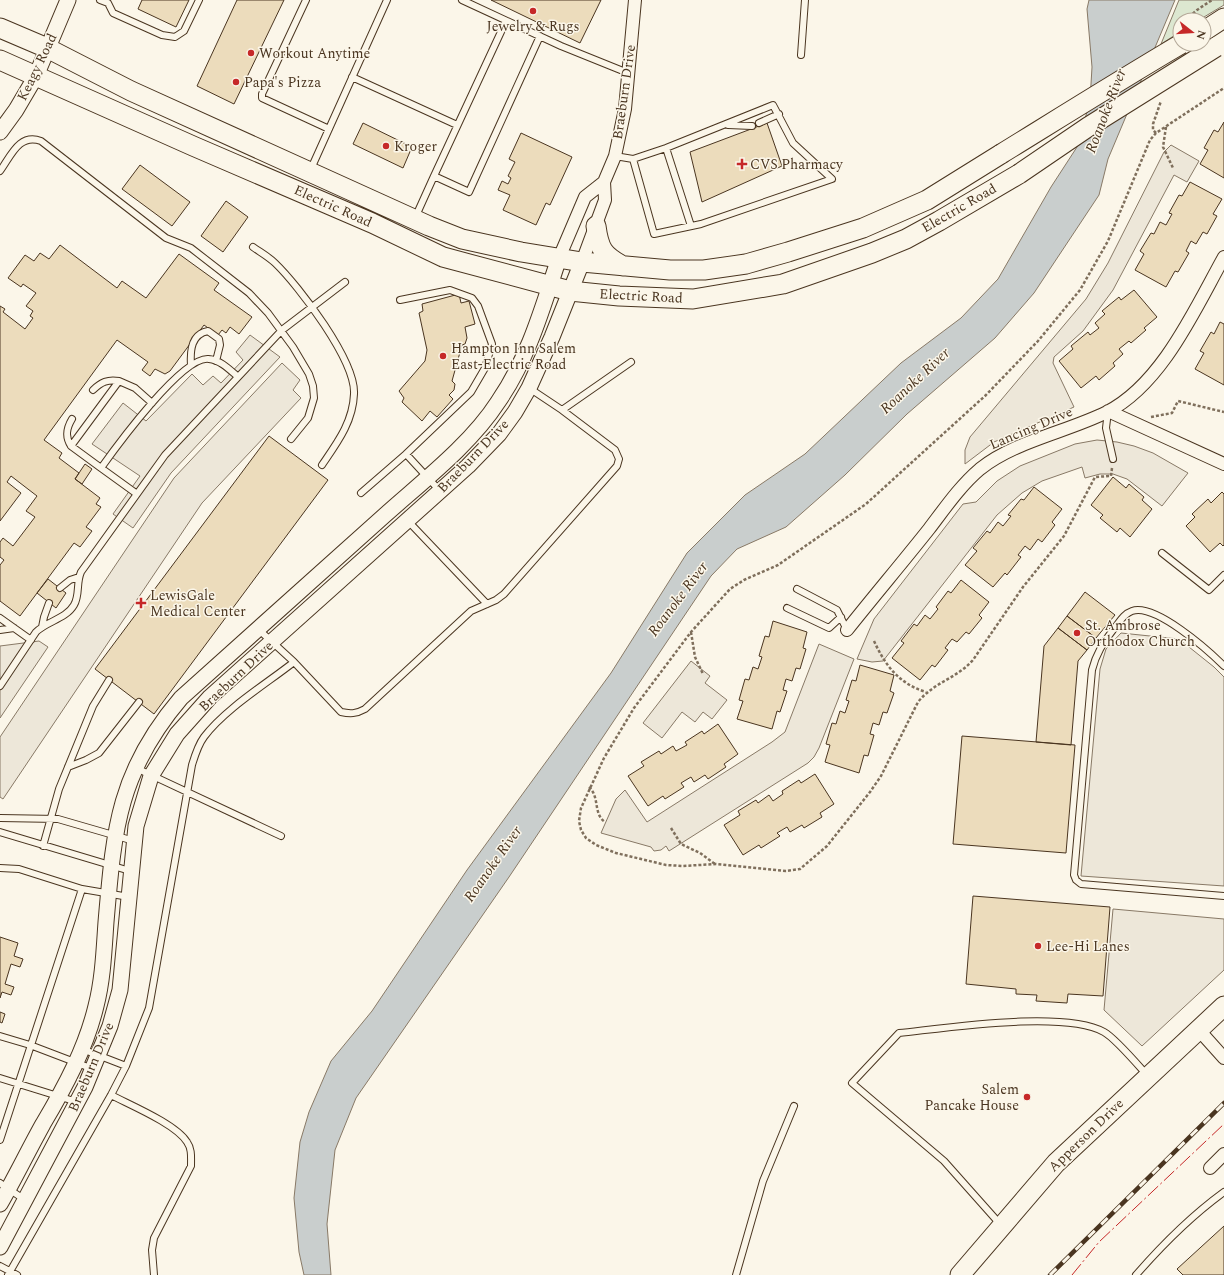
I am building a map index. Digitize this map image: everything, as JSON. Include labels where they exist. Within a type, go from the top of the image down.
[{"type":"main road","points":[[1212,25],[1224,18]]},
{"type":"main road","name":"Electric Road","points":[[0,28],[47,48],[131,92],[414,219],[462,239],[521,252],[582,262],[670,270],[704,270],[746,264],[863,228],[899,213],[927,200],[1086,103],[1104,89],[1172,49]]},
{"type":"main road","name":"Electric Road","points":[[0,60],[186,143],[372,223],[443,257],[570,291],[619,296],[693,298],[783,284],[872,253],[906,238],[939,221],[1019,174],[1088,127],[1220,45]]},
{"type":"main road","points":[[596,226],[598,239],[604,254],[623,266]]},
{"type":"main road","name":"Apperson Drive","points":[[960,1275],[1056,1162],[1224,1006]]},
{"type":"street","name":"Keagy Road","points":[[0,132],[16,110],[36,76],[68,0]]},
{"type":"street","name":"Braeburn Drive","points":[[0,1247],[77,1102],[93,1069],[110,1026],[120,990],[136,826],[151,776],[177,734],[210,697],[468,466],[494,438],[515,412],[529,388],[552,337],[605,200],[604,182],[615,156],[625,109],[635,0]]},
{"type":"street","name":"Braeburn Drive","points":[[0,1204],[4,1186],[59,1096],[76,1063],[96,1007],[102,977],[115,835],[126,791],[135,767],[159,725],[182,698],[366,532],[480,426],[498,403],[520,364],[540,320],[559,258],[585,197],[604,182]]},
{"type":"street","name":"Lancing Drive","points":[[847,630],[954,496],[981,468],[1012,450],[1108,411],[1130,396],[1148,380],[1163,362],[1224,257]]},
{"type":"street","points":[[1108,411],[1224,464]]},
{"type":"street","points":[[480,426],[494,438]]},
{"type":"street","points":[[366,532],[376,547]]},
{"type":"street","points":[[1198,1029],[1224,1058]]},
{"type":"street","points":[[1210,1168],[1224,1154]]},
{"type":"lane","points":[[100,0],[109,1],[113,13],[162,36],[175,37],[184,31],[199,0]]},
{"type":"lane","points":[[306,0],[262,94],[262,98],[329,129]]},
{"type":"lane","points":[[310,172],[387,0]]},
{"type":"lane","points":[[462,0],[540,36],[628,73]]},
{"type":"lane","points":[[801,55],[805,0]]},
{"type":"lane","points":[[414,219],[506,21]]},
{"type":"lane","points":[[434,176],[468,192],[540,36]]},
{"type":"lane","points":[[352,77],[457,125]]},
{"type":"lane","points":[[615,156],[632,159],[666,148],[773,105],[793,143],[832,179],[691,226],[654,234],[632,159]]},
{"type":"lane","points":[[759,123],[779,114]]},
{"type":"lane","points":[[724,125],[752,126]]},
{"type":"lane","points":[[0,171],[21,141],[28,138],[41,140],[166,238],[191,248],[238,284],[268,313],[282,330],[309,374],[313,386],[314,398],[308,418],[291,439]]},
{"type":"lane","points":[[666,148],[691,226]]},
{"type":"lane","points":[[253,247],[275,263],[318,313],[351,372],[354,394],[350,415],[343,436],[322,465]]},
{"type":"lane","points":[[0,686],[31,640],[42,627],[63,616],[71,609],[76,599],[79,577],[165,455],[237,376],[282,330],[345,282]]},
{"type":"lane","points":[[361,493],[406,454],[471,392],[485,368],[492,344],[478,306],[472,298],[450,290],[400,300]]},
{"type":"lane","points":[[191,365],[190,353],[194,340],[204,332],[212,333],[219,339],[220,345],[216,361]]},
{"type":"lane","points":[[102,468],[120,441],[152,403],[191,365],[199,360],[208,358],[226,366],[237,376]]},
{"type":"lane","points":[[562,410],[631,362]]},
{"type":"lane","points":[[93,390],[105,381],[120,381],[135,388],[152,403]]},
{"type":"lane","points":[[72,446],[120,381]]},
{"type":"lane","points":[[258,629],[294,662],[341,712],[348,714],[358,713],[365,709],[471,611],[496,600],[504,594],[617,466],[619,459],[614,450],[562,410],[529,388]]},
{"type":"lane","points":[[1108,411],[1106,428],[1113,459]]},
{"type":"lane","points":[[72,419],[66,432],[67,440],[72,446],[137,494]]},
{"type":"lane","points":[[406,454],[440,491]]},
{"type":"lane","points":[[407,520],[487,604]]},
{"type":"lane","points":[[1162,553],[1209,590],[1224,575]]},
{"type":"lane","points":[[60,588],[70,580],[79,577]]},
{"type":"lane","points":[[797,589],[837,610],[847,630]]},
{"type":"lane","points":[[42,627],[49,603]]},
{"type":"lane","points":[[786,608],[829,628],[841,617]]},
{"type":"lane","points":[[1224,666],[1186,634],[1166,621],[1146,611],[1138,610],[1125,616],[1100,648],[1092,670],[1074,875],[1076,880],[1081,884],[1224,896]]},
{"type":"lane","points":[[0,618],[31,640]]},
{"type":"lane","points":[[0,630],[14,628]]},
{"type":"lane","points":[[9,1273],[111,1095],[126,1066],[149,1008],[187,793],[194,760],[204,738],[221,718],[294,662]]},
{"type":"lane","points":[[43,846],[59,789],[93,706],[109,680]]},
{"type":"lane","points":[[68,767],[99,753],[139,702]]},
{"type":"lane","points":[[135,767],[151,776],[281,836]]},
{"type":"lane","points":[[0,818],[58,819],[134,841]]},
{"type":"lane","points":[[0,832],[131,872]]},
{"type":"lane","points":[[0,868],[19,869],[82,889],[129,897]]},
{"type":"lane","points":[[0,1140],[82,889]]},
{"type":"lane","points":[[1002,1225],[944,1161],[852,1083],[899,1033],[1027,1021],[1084,1024],[1105,1032],[1148,1076]]},
{"type":"lane","points":[[0,1036],[30,1045],[93,1069]]},
{"type":"lane","points":[[82,1049],[126,1066]]},
{"type":"lane","points":[[0,1078],[77,1102]]},
{"type":"lane","points":[[111,1095],[156,1118],[182,1135],[188,1143],[191,1154],[191,1166],[154,1238],[152,1250],[154,1275]]},
{"type":"lane","points":[[736,1275],[763,1181],[794,1106]]},
{"type":"lane","points":[[4,1186],[25,1200]]},
{"type":"lane","points":[[1136,1275],[1156,1252],[1199,1210],[1224,1192]]},
{"type":"lane","points":[[0,1266],[9,1273],[17,1275]]},
{"type":"path","points":[[1195,12],[1212,0]]},
{"type":"path","points":[[1166,126],[1163,147],[1173,168]]},
{"type":"path","points":[[1145,428],[1150,417],[1172,413],[1178,401],[1224,412]]},
{"type":"path","points":[[691,632],[695,657],[703,674]]},
{"type":"path","points":[[874,641],[883,661],[897,676],[926,692]]},
{"type":"path","points":[[589,787],[594,794],[600,819],[605,822]]},
{"type":"path","points":[[671,828],[681,844],[700,853],[716,864]]},
{"type":"green space","points":[[1179,0],[1224,0],[1224,5],[1212,12],[1174,12]]},
{"type":"green space","points":[[1172,17],[1172,37],[1161,44]]},
{"type":"shaded area","points":[[1171,145],[1199,161],[1187,182],[1174,175],[1113,290],[1083,331],[1054,357],[1053,363],[1074,407],[994,442],[965,464],[965,450],[970,437],[1086,299],[1108,263],[1164,152]]},
{"type":"shaded area","points":[[250,335],[280,357],[171,473],[133,528],[113,514],[140,476],[92,444],[123,403],[146,421],[192,374],[203,385],[213,376],[221,383],[243,360],[236,352]]},
{"type":"shaded area","points":[[282,363],[300,380],[293,390],[301,398],[202,503],[3,799],[0,797],[0,737],[174,478]]},
{"type":"shaded area","points":[[1097,440],[1117,442],[1134,446],[1153,453],[1188,473],[1162,506],[1127,479],[1113,474],[1100,474],[1085,478],[1082,467],[1042,481],[1022,493],[997,515],[883,661],[872,662],[857,659],[874,619],[963,504],[976,502],[997,481],[1020,466],[1075,444]]},
{"type":"shaded area","points":[[1121,633],[1179,639],[1224,677],[1224,886],[1081,876],[1100,669],[1106,649]]},
{"type":"shaded area","points":[[39,641],[48,647],[0,718],[0,646]]},
{"type":"shaded area","points":[[819,644],[854,659],[819,748],[814,757],[808,763],[669,851],[666,846],[661,850],[654,851],[651,847],[601,833],[616,799],[625,790],[647,822],[772,742],[785,732]]},
{"type":"shaded area","points":[[691,661],[710,676],[705,683],[727,700],[712,719],[703,712],[695,722],[682,712],[662,738],[643,723]]},
{"type":"shaded area","points":[[1113,909],[1224,919],[1224,970],[1142,1046],[1104,1010]]},
{"type":"water","name":"Roanoke River","points":[[1089,0],[1175,0],[1108,159],[1099,195],[1034,293],[995,338],[907,414],[845,475],[786,527],[737,549],[711,576],[509,877],[356,1098],[335,1150],[327,1224],[331,1275],[304,1275],[299,1252],[294,1198],[300,1142],[309,1112],[331,1061],[372,1011],[467,870],[611,673],[687,553],[745,495],[805,454],[901,363],[961,318],[998,279],[1051,187],[1077,147],[1090,101],[1092,67],[1087,9]]},
{"type":"building","points":[[142,0],[189,0],[176,27],[138,9]]},
{"type":"building","points":[[237,0],[284,0],[234,104],[197,86]]},
{"type":"building","points":[[491,0],[601,0],[580,43]]},
{"type":"building","points":[[1224,122],[1224,178],[1200,164],[1208,150],[1204,148],[1214,130],[1218,132]]},
{"type":"building","points":[[363,123],[412,147],[403,168],[353,144]]},
{"type":"building","name":"CVS Pharmacy","points":[[767,123],[782,166],[702,202],[690,152]]},
{"type":"building","points":[[521,133],[572,157],[550,205],[546,203],[536,225],[503,210],[510,195],[498,190],[502,181],[508,184],[511,178],[508,176],[515,162],[509,159]]},
{"type":"building","points":[[140,165],[190,202],[172,226],[122,189]]},
{"type":"building","points":[[1190,182],[1222,199],[1213,214],[1217,216],[1207,234],[1203,232],[1196,244],[1191,241],[1186,251],[1189,253],[1178,272],[1175,271],[1166,287],[1135,270],[1144,254],[1140,251],[1151,233],[1154,234],[1160,222],[1166,225],[1172,214],[1169,213],[1179,195],[1182,196]]},
{"type":"building","points":[[226,201],[248,217],[223,252],[201,236]]},
{"type":"building","points":[[60,245],[117,288],[122,281],[146,298],[179,254],[219,283],[214,290],[252,317],[239,334],[230,327],[226,333],[222,330],[218,335],[204,325],[170,371],[165,374],[155,369],[150,376],[142,370],[148,362],[117,340],[44,440],[62,453],[59,458],[79,473],[75,479],[100,498],[96,504],[101,507],[86,527],[92,531],[80,547],[74,543],[20,616],[0,601],[0,565],[4,560],[0,557],[0,542],[3,538],[13,546],[35,517],[26,511],[37,496],[11,476],[7,482],[21,493],[0,521],[0,306],[5,309],[3,312],[25,329],[33,318],[30,316],[33,311],[26,306],[36,293],[23,284],[21,287],[8,278],[25,255],[34,261],[40,253],[49,259]]},
{"type":"building","points":[[1134,290],[1157,317],[1144,328],[1146,330],[1131,343],[1129,341],[1119,349],[1123,354],[1113,363],[1115,366],[1099,380],[1096,376],[1081,388],[1059,361],[1073,349],[1071,346],[1088,332],[1090,335],[1099,328],[1095,323],[1105,314],[1102,311],[1119,297],[1121,300]]},
{"type":"building","name":"Hampton Inn Salem East-Electric Road","points":[[459,294],[461,303],[469,301],[475,324],[465,327],[467,338],[465,344],[462,345],[452,381],[455,384],[454,390],[449,395],[453,399],[437,417],[430,411],[422,421],[402,402],[404,398],[399,391],[425,361],[427,350],[419,313],[423,311],[422,304]]},
{"type":"building","points":[[1220,322],[1224,324],[1224,385],[1195,369],[1204,353],[1200,351],[1211,332],[1214,334]]},
{"type":"building","points":[[269,436],[328,480],[154,714],[95,669]]},
{"type":"building","points":[[85,464],[92,469],[82,484],[75,479]]},
{"type":"building","points":[[1113,477],[1126,488],[1129,484],[1144,497],[1142,500],[1152,509],[1130,537],[1120,528],[1117,532],[1100,518],[1103,515],[1091,505]]},
{"type":"building","points":[[1034,487],[1062,509],[1052,522],[1055,525],[1042,542],[1038,539],[1030,550],[1025,546],[1018,555],[1021,557],[1007,575],[1005,573],[993,587],[965,565],[977,551],[973,548],[987,531],[990,533],[998,522],[1003,526],[1011,516],[1008,515],[1021,499],[1024,500]]},
{"type":"building","points":[[1222,492],[1224,494],[1224,545],[1223,546],[1220,543],[1210,552],[1186,526],[1195,517],[1192,514],[1208,499],[1211,503]]},
{"type":"building","points":[[48,579],[66,593],[56,608],[37,593]]},
{"type":"building","points":[[961,580],[989,602],[979,615],[982,618],[969,634],[966,632],[957,642],[952,639],[945,648],[948,650],[935,667],[932,665],[920,680],[892,658],[904,643],[901,641],[914,624],[917,626],[925,615],[930,619],[938,609],[936,607],[948,591],[951,593]]},
{"type":"building","points":[[1085,592],[1115,615],[1096,638],[1067,616]]},
{"type":"building","name":"St. Ambrose Orthodox Church","points":[[1067,616],[1096,638],[1087,650],[1058,628]]},
{"type":"building","points":[[773,621],[807,632],[803,648],[806,649],[800,669],[796,668],[792,681],[786,679],[783,690],[787,691],[780,712],[777,711],[772,729],[737,719],[743,701],[739,700],[745,679],[749,680],[753,667],[758,669],[762,657],[759,656],[765,636],[769,637]]},
{"type":"building","points":[[1058,628],[1087,650],[1078,661],[1071,745],[1036,742],[1044,646]]},
{"type":"building","points":[[860,665],[894,675],[890,691],[894,693],[887,713],[883,712],[879,725],[873,723],[870,734],[874,735],[868,756],[864,755],[859,773],[825,762],[830,745],[826,744],[832,723],[836,724],[840,711],[845,713],[849,701],[846,700],[852,680],[856,681]]},
{"type":"building","points":[[718,724],[738,754],[724,764],[726,767],[708,779],[705,775],[694,782],[691,777],[681,783],[684,787],[665,799],[663,796],[648,806],[628,776],[644,766],[641,762],[659,751],[661,754],[673,746],[676,751],[687,745],[685,742],[702,731],[704,734]]},
{"type":"building","points":[[962,736],[1075,745],[1066,853],[953,844]]},
{"type":"building","points":[[815,774],[834,804],[820,813],[822,817],[804,828],[802,825],[790,832],[787,827],[777,833],[780,836],[761,848],[759,845],[743,855],[724,825],[740,815],[738,811],[756,800],[758,803],[769,795],[773,801],[783,794],[782,791],[799,780],[801,783]]},
{"type":"building","name":"Lee-Hi Lanes","points":[[973,896],[1110,907],[1103,996],[1068,994],[1067,1003],[1036,1001],[1037,995],[1016,994],[1016,989],[966,984]]},
{"type":"building","points":[[0,937],[18,943],[14,956],[23,959],[20,967],[11,964],[5,984],[14,987],[11,995],[2,992],[0,998]]},
{"type":"building","points":[[0,1012],[5,1014],[2,1023],[0,1022]]},
{"type":"building","points":[[1224,1226],[1224,1275],[1183,1275],[1177,1269]]},
{"type":"railway","points":[[1050,1275],[1224,1103]]},
{"type":"power","points":[[1072,1275],[1099,1242],[1224,1124]]},
{"type":"place","name":"Jewelry & Rugs","points":[[533,11]]},
{"type":"place","name":"Workout Anytime","points":[[251,53]]},
{"type":"place","name":"Papa's Pizza","points":[[236,82]]},
{"type":"place","name":"Kroger","points":[[386,146]]},
{"type":"place","name":"CVS Pharmacy","points":[[742,164]]},
{"type":"place","name":"Hampton Inn Salem East-Electric Road","points":[[443,356]]},
{"type":"place","name":"LewisGale Medical Center","points":[[141,603]]},
{"type":"place","name":"St. Ambrose Orthodox Church","points":[[1077,633]]},
{"type":"place","name":"Lee-Hi Lanes","points":[[1038,946]]},
{"type":"place","name":"Salem Pancake House","points":[[1027,1097]]}]
